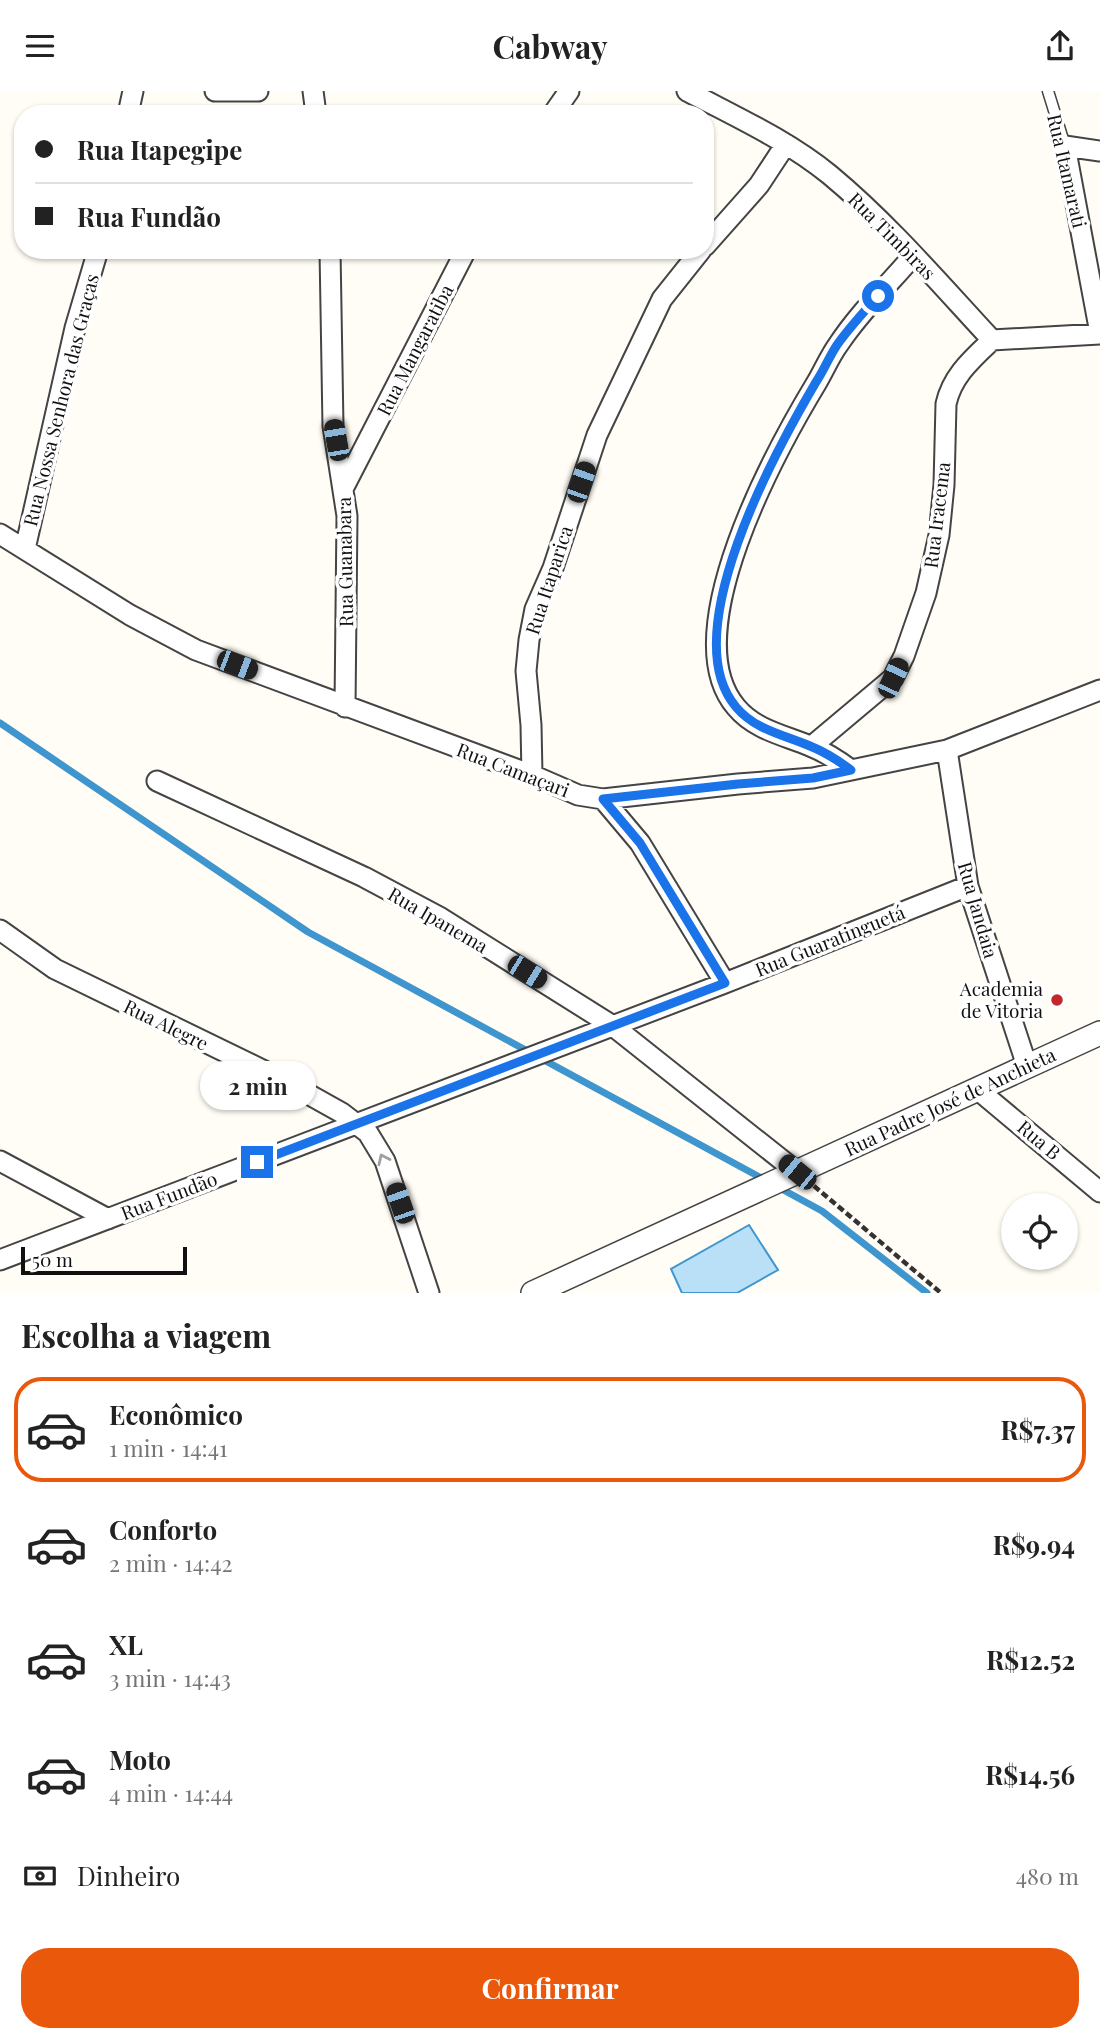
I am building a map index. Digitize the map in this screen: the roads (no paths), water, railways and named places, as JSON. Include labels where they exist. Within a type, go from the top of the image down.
[{"type":"street","points":[[215,91],[258,91]]},
{"type":"street","name":"Rua Timbiras","points":[[687,91],[713,105]]},
{"type":"street","name":"Rua Timbiras","points":[[714,105],[786,144],[829,174],[913,256],[992,340]]},
{"type":"street","points":[[714,236],[760,185],[786,144]]},
{"type":"street","points":[[1065,146],[1100,151]]},
{"type":"street","name":"Rua Itamarati","points":[[1065,146],[1100,333]]},
{"type":"street","points":[[851,770],[812,746],[768,730],[736,708],[725,690],[719,671],[717,649],[724,589],[745,522],[780,445],[798,413],[837,345],[913,256]]},
{"type":"street","name":"Rua Nossa Senhora das Graças","points":[[25,549],[75,328],[95,259]]},
{"type":"street","name":"Rua Guanabara","points":[[330,259],[333,426],[344,487],[347,539],[345,707]]},
{"type":"street","name":"Rua Mangaratiba","points":[[344,487],[461,259]]},
{"type":"street","name":"Rua Itaparica","points":[[532,775],[526,671],[528,640],[535,610],[553,568],[597,435],[662,299],[694,259]]},
{"type":"street","points":[[992,340],[1100,333]]},
{"type":"street","name":"Rua Iracema","points":[[812,746],[893,678],[904,656],[926,593],[939,535],[949,391],[966,364],[992,340]]},
{"type":"street","name":"Rua Camaçari","points":[[0,534],[130,615],[196,650],[532,775],[578,795],[603,799],[813,778],[947,750],[1100,690]]},
{"type":"street","name":"Rua Jandaia","points":[[947,750],[968,886],[1027,1066]]},
{"type":"street","name":"Rua Ipanema","points":[[157,781],[364,877],[430,912],[613,1026],[797,1172]]},
{"type":"street","points":[[603,799],[640,843],[725,983]]},
{"type":"street","name":"Rua Guaratinguetá","points":[[613,1026],[968,886]]},
{"type":"street","name":"Rua Alegre","points":[[0,930],[55,969],[283,1080],[342,1113],[368,1133],[385,1161],[429,1293]]},
{"type":"street","points":[[0,950],[26,947]]},
{"type":"street","name":"Rua Fundão","points":[[0,1260],[613,1026]]},
{"type":"street","name":"Rua Padre José de Anchieta","points":[[533,1293],[1100,1033]]},
{"type":"street","name":"Rua B","points":[[977,1089],[1100,1192]]},
{"type":"street","points":[[0,1161],[108,1219]]},
{"type":"lane","name":"Rua Itamarati","points":[[1048,91],[1065,146]]},
{"type":"water","points":[[749,1225],[778,1270],[737,1293],[682,1293],[671,1269]]},
{"type":"waterway","points":[[0,723],[308,932],[765,1180]]},
{"type":"waterway","points":[[778,1187],[822,1211],[927,1293]]},
{"type":"place","name":"Academia de Vitoria","points":[[1057,1000]]}]
